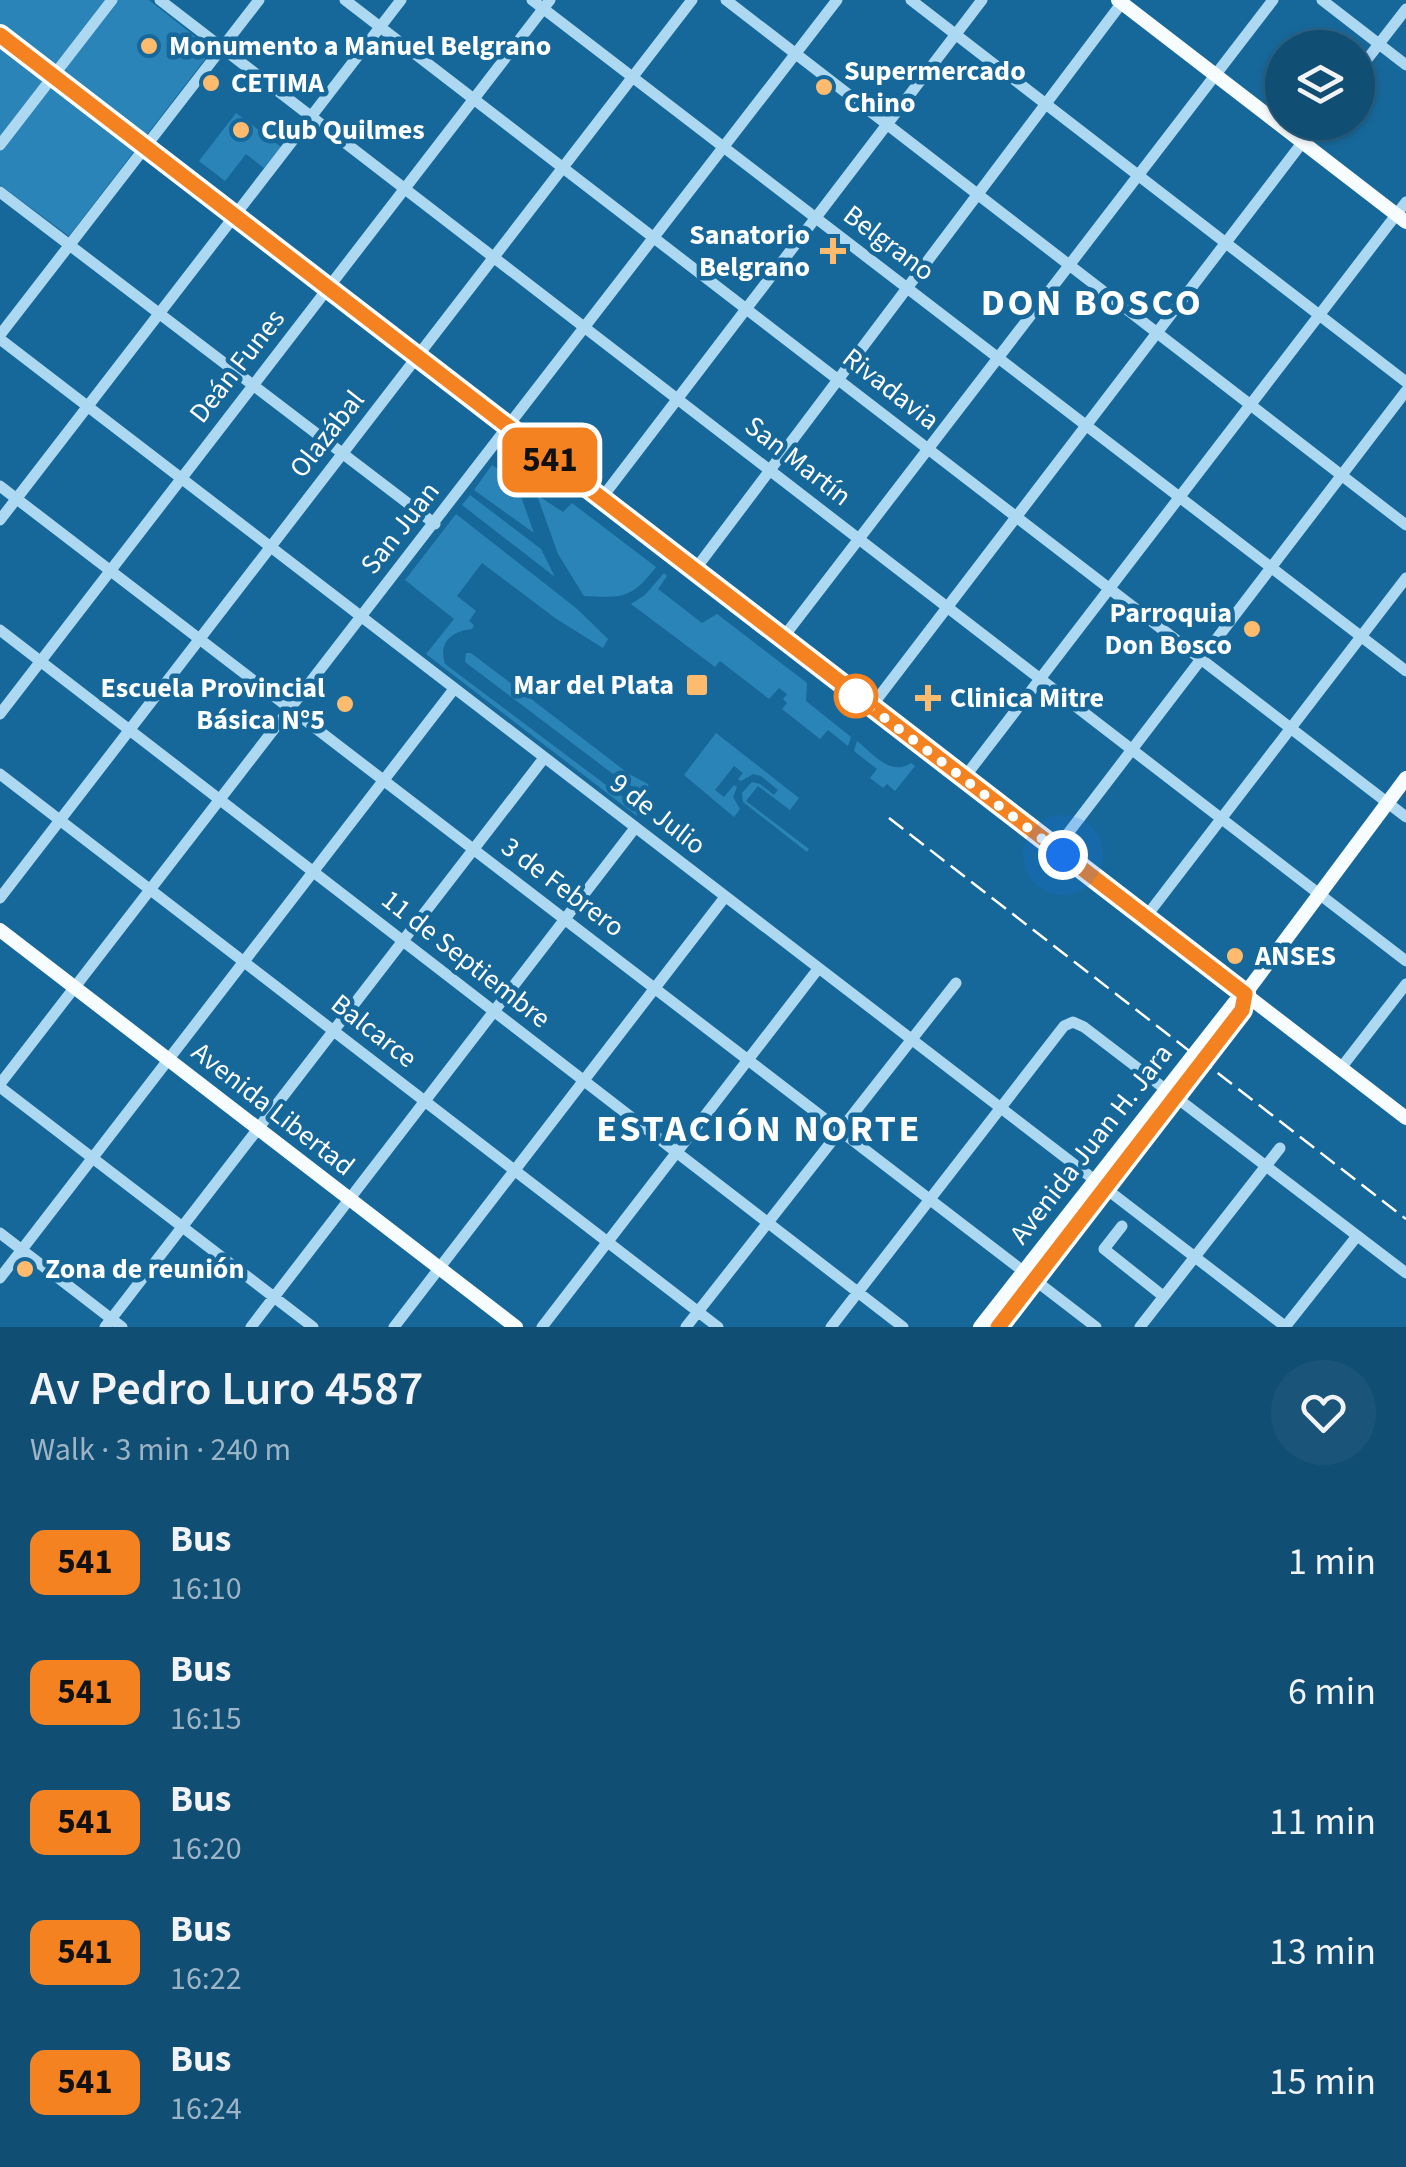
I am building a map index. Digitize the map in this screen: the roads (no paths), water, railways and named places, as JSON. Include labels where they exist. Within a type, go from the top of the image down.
[{"type":"main road","points":[[1122,1],[1303,142],[1403,213]]},
{"type":"main road","points":[[0,35],[1406,1118]]},
{"type":"main road","name":"Avenida Juan H. Jara","points":[[980,1327],[1029,1275],[1171,1093],[1234,1003],[1245,994],[1406,778]]},
{"type":"main road","name":"Avenida Libertad","points":[[0,930],[516,1327]]},
{"type":"main road","name":"Avenida Juan H. Jara","points":[[998,1327],[1029,1275]]},
{"type":"street","points":[[0,145],[112,0]]},
{"type":"street","name":"San Martín","points":[[160,0],[1406,961]]},
{"type":"street","points":[[0,337],[259,0]]},
{"type":"street","name":"Rivadavia","points":[[346,0],[1406,818]]},
{"type":"street","points":[[0,520],[402,0]]},
{"type":"street","name":"Belgrano","points":[[532,0],[546,4],[632,77],[1406,671]]},
{"type":"street","name":"Olazábal","points":[[0,898],[692,0]]},
{"type":"street","points":[[726,0],[1406,525]]},
{"type":"street","name":"San Juan","points":[[0,1085],[837,0]]},
{"type":"street","points":[[910,0],[1406,382]]},
{"type":"street","points":[[601,500],[982,0]]},
{"type":"street","points":[[782,638],[1273,0]]},
{"type":"street","points":[[1322,0],[1406,64]]},
{"type":"street","points":[[694,571],[1122,1]]},
{"type":"street","name":"Deán Funes","points":[[0,714],[546,4]]},
{"type":"street","points":[[1375,49],[1406,8]]},
{"type":"street","points":[[870,707],[1303,142]]},
{"type":"street","points":[[0,192],[435,524]]},
{"type":"street","points":[[964,778],[1250,405],[1403,213]]},
{"type":"street","name":"9 de Julio","points":[[0,337],[1285,1327]]},
{"type":"street","points":[[1056,850],[1406,391]]},
{"type":"street","name":"3 de Febrero","points":[[0,486],[1096,1327]]},
{"type":"street","points":[[1145,918],[1406,578]]},
{"type":"street","name":"11 de Septiembre","points":[[0,630],[903,1327]]},
{"type":"street","points":[[0,1278],[454,689]]},
{"type":"street","points":[[0,1232],[113,1324],[182,1227],[544,758]]},
{"type":"street","name":"Balcarce","points":[[0,774],[718,1327]]},
{"type":"street","points":[[251,1327],[636,828]]},
{"type":"street","points":[[394,1327],[724,897]]},
{"type":"street","points":[[542,1327],[818,969]]},
{"type":"street","points":[[686,1327],[956,983]]},
{"type":"street","points":[[1342,1068],[1406,984]]},
{"type":"street","points":[[831,1327],[1064,1026],[1073,1022],[1084,1026],[1406,1273]]},
{"type":"street","points":[[0,1085],[313,1327]]},
{"type":"street","points":[[1140,1327],[1280,1148]]},
{"type":"street","points":[[1122,1226],[1104,1249],[1164,1296]]},
{"type":"street","points":[[1285,1327],[1357,1236]]},
{"type":"railway","points":[[889,818],[1406,1219]]},
{"type":"place","name":"Monumento a Manuel Belgrano","points":[[149,46]]},
{"type":"place","name":"CETIMA","points":[[211,83]]},
{"type":"place","name":"Supermercado Chino","points":[[824,87]]},
{"type":"place","name":"Club Quilmes","points":[[241,130]]},
{"type":"place","name":"Sanatorio Belgrano","points":[[833,251]]},
{"type":"place","name":"Parroquia Don Bosco","points":[[1252,629]]},
{"type":"place","name":"Mar del Plata","points":[[697,685]]},
{"type":"place","name":"Clinica Mitre","points":[[928,698]]},
{"type":"place","name":"Escuela Provincial Básica N°5","points":[[345,704]]},
{"type":"place","name":"ANSES","points":[[1235,956]]},
{"type":"place","name":"Zona de reunión","points":[[25,1269]]},
{"type":"district","name":"DON BOSCO","points":[[1092,303]]},
{"type":"district","name":"ESTACIÓN NORTE","points":[[759,1129]]}]
